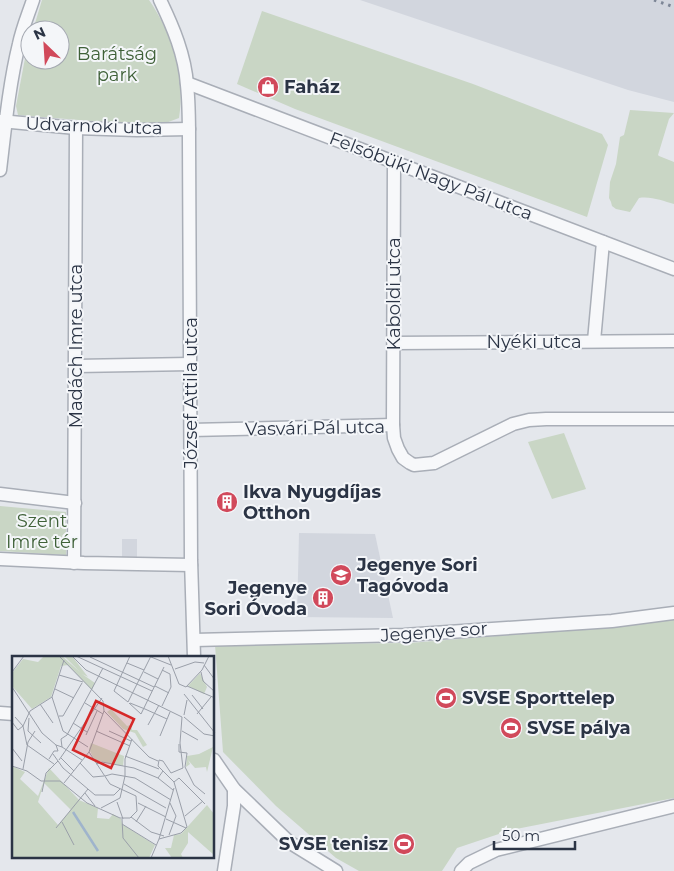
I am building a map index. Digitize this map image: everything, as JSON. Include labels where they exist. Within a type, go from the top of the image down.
[{"type":"street","points":[[0,170],[3,121],[17,50],[32,0]]},
{"type":"street","points":[[160,0],[180,48],[187,84]]},
{"type":"street","name":"József Attila utca","points":[[187,84],[189,129],[191,565],[194,656]]},
{"type":"street","name":"Felsőbüki Nagy Pál utca","points":[[187,84],[674,269]]},
{"type":"street","name":"Udvarnoki utca","points":[[3,121],[76,128],[189,129]]},
{"type":"street","name":"Madách Imre utca","points":[[74,563],[76,128]]},
{"type":"street","name":"Kaboldi utca","points":[[393,425],[394,163]]},
{"type":"street","points":[[594,341],[603,242]]},
{"type":"street","name":"Nyéki utca","points":[[394,343],[674,341]]},
{"type":"street","points":[[76,366],[190,364]]},
{"type":"street","name":"Vasvári Pál utca","points":[[191,430],[393,425],[394,438],[398,449],[403,458],[414,465],[434,463],[513,424],[529,420],[674,419]]},
{"type":"street","points":[[0,494],[75,503]]},
{"type":"street","points":[[0,560],[191,565]]},
{"type":"street","name":"Jegenye sor","points":[[194,640],[404,635],[612,621],[674,613]]},
{"type":"street","points":[[215,761],[234,789],[290,842],[336,871]]},
{"type":"street","points":[[224,871],[234,806],[234,789]]},
{"type":"street","points":[[461,871],[469,863],[496,850],[674,806]]},
{"type":"shaded area","points":[[360,0],[674,0],[674,102],[628,90]]},
{"type":"shaded area","name":"Jegenye Sori Tagóvoda","points":[[299,533],[375,534],[393,618],[297,617]]},
{"type":"shaded area","points":[[122,539],[137,539],[137,557],[122,557]]},
{"type":"green space","name":"Barátság park","points":[[42,0],[149,0],[164,27],[175,56],[180,87],[181,103],[179,118],[163,124],[18,115],[16,106],[23,70],[70,70],[70,20],[36,20]]},
{"type":"green space","points":[[262,11],[473,84],[602,134],[608,145],[587,217],[295,109],[237,84]]},
{"type":"green space","points":[[630,110],[674,113],[669,119],[658,155],[674,162],[674,204],[657,199],[639,198],[630,212],[616,209],[612,206],[609,198],[610,182],[616,164],[620,137],[624,135]]},
{"type":"green space","points":[[564,433],[586,489],[552,499],[528,442]]},
{"type":"green space","name":"Szent Imre tér","points":[[0,506],[66,512],[66,555],[0,551]]},
{"type":"green space","name":"SVSE Sporttelep","points":[[674,619],[674,798],[511,830],[457,848],[442,871],[359,871],[336,858],[276,806],[223,752],[215,645],[409,643],[608,627]]},
{"type":"railway","points":[[654,0],[674,7]]},
{"type":"place","name":"Faház","points":[[268,87]]},
{"type":"place","name":"Ikva Nyugdíjas Otthon","points":[[227,502]]},
{"type":"place","name":"Jegenye Sori Tagóvoda","points":[[341,575]]},
{"type":"place","name":"Jegenye Sori Óvoda","points":[[323,598]]},
{"type":"place","name":"SVSE Sporttelep","points":[[446,698]]},
{"type":"place","name":"SVSE pálya","points":[[511,728]]},
{"type":"place","name":"SVSE tenisz","points":[[404,844]]}]
